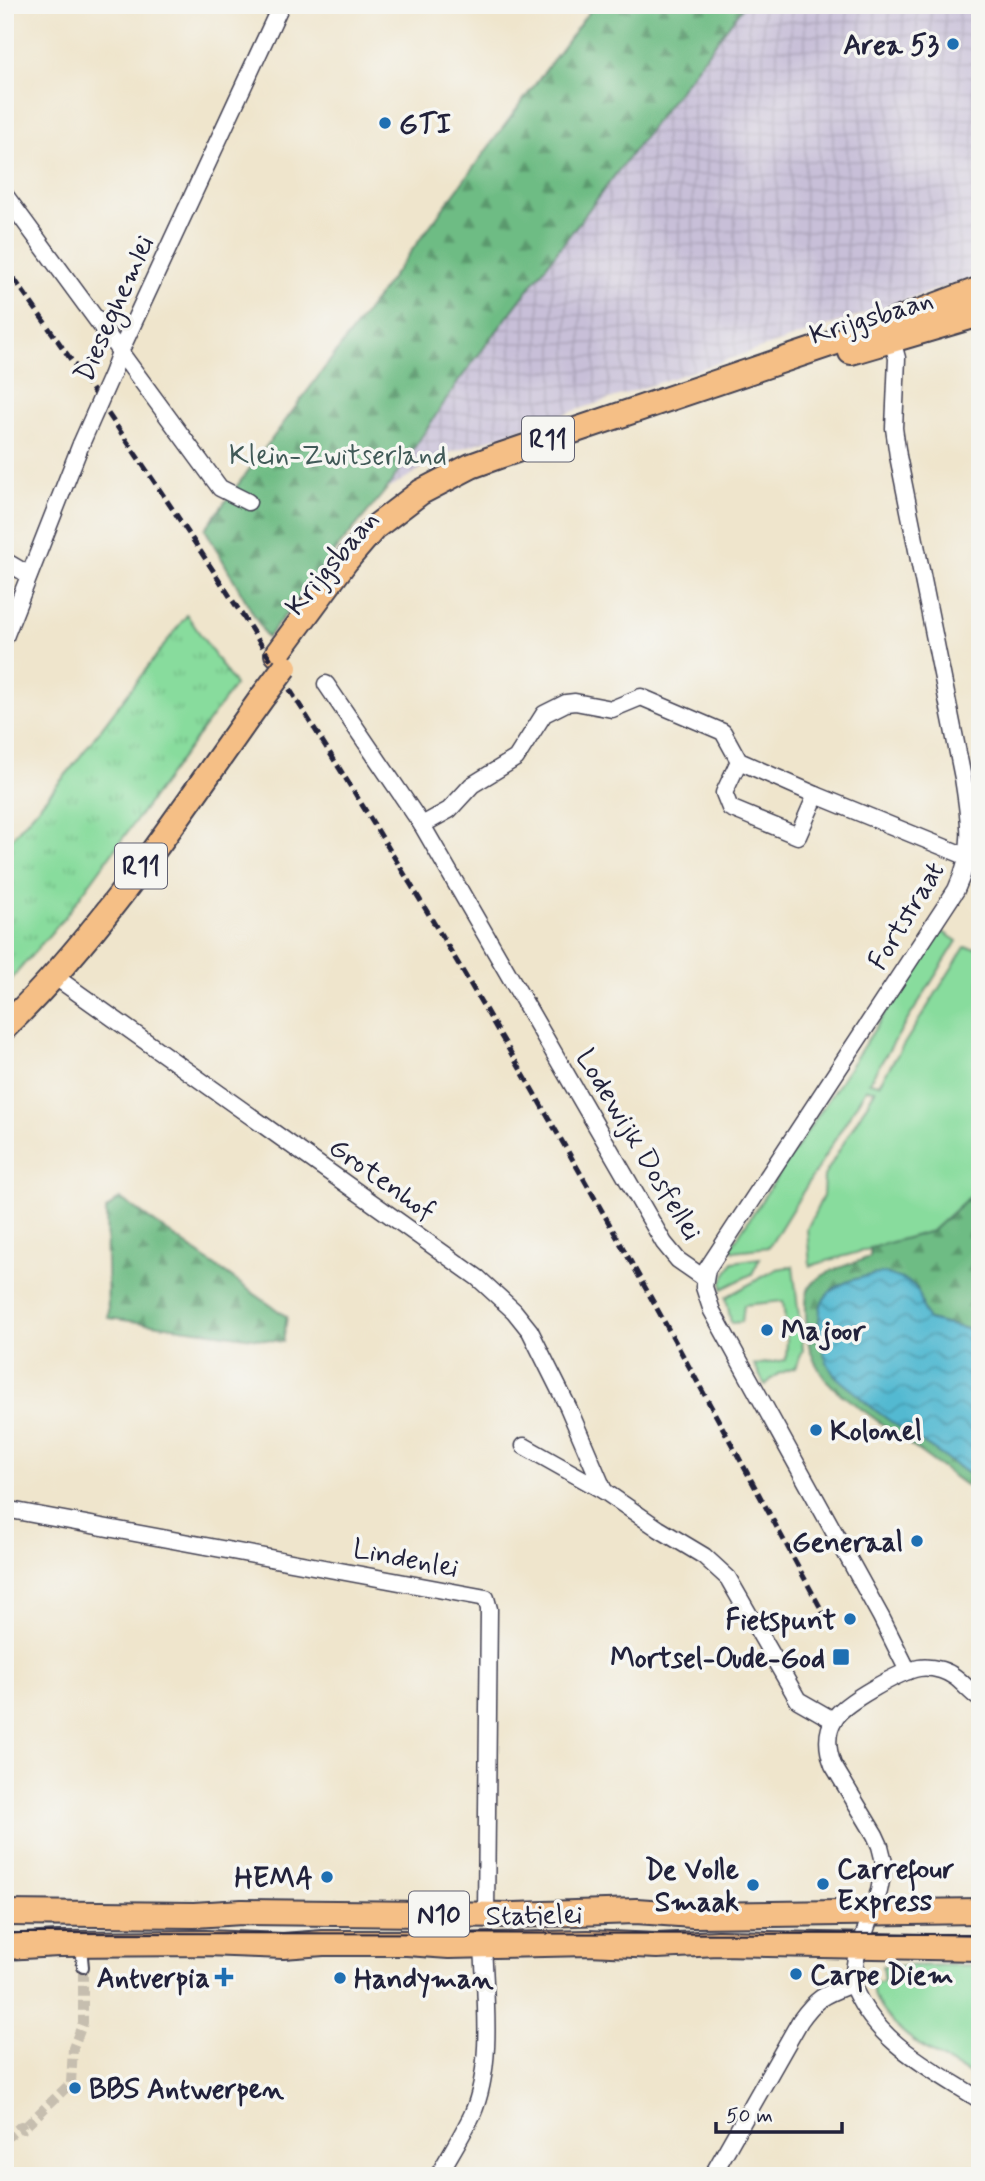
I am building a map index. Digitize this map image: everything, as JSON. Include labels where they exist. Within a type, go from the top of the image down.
[{"type":"main road","name":"Krijgsbaan","points":[[890,333],[980,289]]},
{"type":"main road","name":"Krijgsbaan","points":[[5,1005],[108,886],[260,689],[354,549],[374,528],[421,492],[496,457],[890,333],[980,314]]},
{"type":"main road","name":"Krijgsbaan","points":[[5,1027],[54,976],[117,899],[260,689]]},
{"type":"main road","name":"Statielei","points":[[5,1913],[194,1915],[242,1912],[636,1912],[694,1915],[980,1911]]},
{"type":"main road","name":"Statielei","points":[[5,1947],[206,1943],[283,1946],[407,1943],[449,1946],[589,1943],[657,1946],[730,1943],[980,1948]]},
{"type":"street","name":"Dieseghemlei","points":[[5,637],[120,352],[281,5]]},
{"type":"street","points":[[5,195],[220,488],[248,502]]},
{"type":"street","name":"Fortstraat","points":[[704,1278],[707,1269],[956,890],[968,857],[970,822],[963,778],[898,456],[894,428],[897,358],[890,333]]},
{"type":"street","points":[[5,561],[29,575]]},
{"type":"street","name":"Lodewijk Dosfellei","points":[[326,684],[422,825],[664,1243],[678,1260],[704,1278],[708,1303],[891,1635],[908,1671]]},
{"type":"street","points":[[422,825],[449,810],[472,785],[516,758],[544,714],[566,703],[583,703],[612,709],[641,697],[723,732],[739,761],[968,857]]},
{"type":"street","points":[[739,761],[724,793],[730,808],[797,836],[816,795]]},
{"type":"street","name":"Grotenhof","points":[[54,976],[478,1278],[514,1311],[530,1331],[568,1407],[604,1491]]},
{"type":"street","points":[[524,1446],[604,1491],[704,1556],[728,1578],[798,1700],[833,1720]]},
{"type":"street","name":"Lindenlei","points":[[5,1509],[486,1598],[489,1609],[486,1914]]},
{"type":"street","points":[[980,1699],[961,1680],[941,1670],[918,1668],[841,1709],[833,1720],[827,1742],[833,1765],[875,1835],[884,1862],[879,1891],[860,1947],[852,1984],[859,2003],[883,2034],[899,2048],[980,2101]]},
{"type":"street","points":[[438,2176],[472,2115],[480,2090],[486,2046],[483,1944]]},
{"type":"street","points":[[712,2176],[800,2021],[813,2003],[825,1994],[852,1984]]},
{"type":"shaded area","points":[[744,5],[980,5],[980,275],[446,454],[386,490],[458,382]]},
{"type":"green space","name":"Klein-Zwitserland","points":[[594,5],[744,5],[458,382],[386,490],[267,638],[205,529]]},
{"type":"green space","points":[[187,615],[235,685],[65,917],[5,986],[5,846],[69,771]]},
{"type":"green space","points":[[940,930],[957,941],[869,1082],[879,1084],[965,947],[980,949],[980,1187],[932,1231],[810,1266],[807,1229],[823,1196],[824,1176],[875,1090],[866,1089],[769,1247],[734,1251],[731,1247]]},
{"type":"green space","points":[[980,1187],[980,1332],[927,1320],[917,1289],[818,1322],[825,1353],[833,1372],[980,1483],[980,1496],[833,1387],[818,1367],[810,1350],[806,1306],[808,1290],[817,1280],[831,1271],[870,1257],[870,1248],[932,1231]]},
{"type":"green space","points":[[120,1198],[287,1317],[283,1342],[108,1318],[106,1210]]},
{"type":"green space","points":[[760,1258],[752,1274],[722,1289],[722,1281],[733,1262]]},
{"type":"green space","points":[[793,1266],[803,1350],[795,1368],[778,1374],[765,1385],[754,1365],[786,1360],[783,1301],[744,1305],[742,1322],[731,1323],[726,1297],[777,1269]]},
{"type":"green space","points":[[980,1965],[980,2080],[931,2053],[898,2028],[876,1999],[872,1983],[884,1981],[882,1966]]},
{"type":"water","points":[[885,1273],[916,1288],[928,1320],[980,1332],[980,1483],[883,1416],[837,1378],[829,1366],[820,1334],[819,1318],[823,1301],[829,1293],[845,1282]]},
{"type":"tunnel","points":[[5,2139],[21,2126],[23,2129],[71,2083],[73,2048],[83,2023],[83,1967]]},
{"type":"tram line","points":[[5,1933],[980,1934]]},
{"type":"railway","points":[[5,266],[150,475],[357,796],[488,1014],[622,1247],[826,1618]]},
{"type":"place","name":"Area 53","points":[[953,44]]},
{"type":"place","name":"GTI","points":[[385,123]]},
{"type":"place","name":"Majoor","points":[[767,1330]]},
{"type":"place","name":"Kolonel","points":[[816,1430]]},
{"type":"place","name":"Generaal","points":[[917,1541]]},
{"type":"place","name":"Fietspunt","points":[[850,1619]]},
{"type":"place","name":"Mortsel-Oude-God","points":[[841,1657]]},
{"type":"place","name":"HEMA","points":[[327,1877]]},
{"type":"place","name":"Carrefour Express","points":[[823,1884]]},
{"type":"place","name":"De Volle Smaak","points":[[753,1885]]},
{"type":"place","name":"Carpe Diem","points":[[796,1974]]},
{"type":"place","name":"Antverpia","points":[[224,1977]]},
{"type":"place","name":"Handyman","points":[[340,1978]]},
{"type":"place","name":"BBS Antwerpen","points":[[75,2088]]}]
